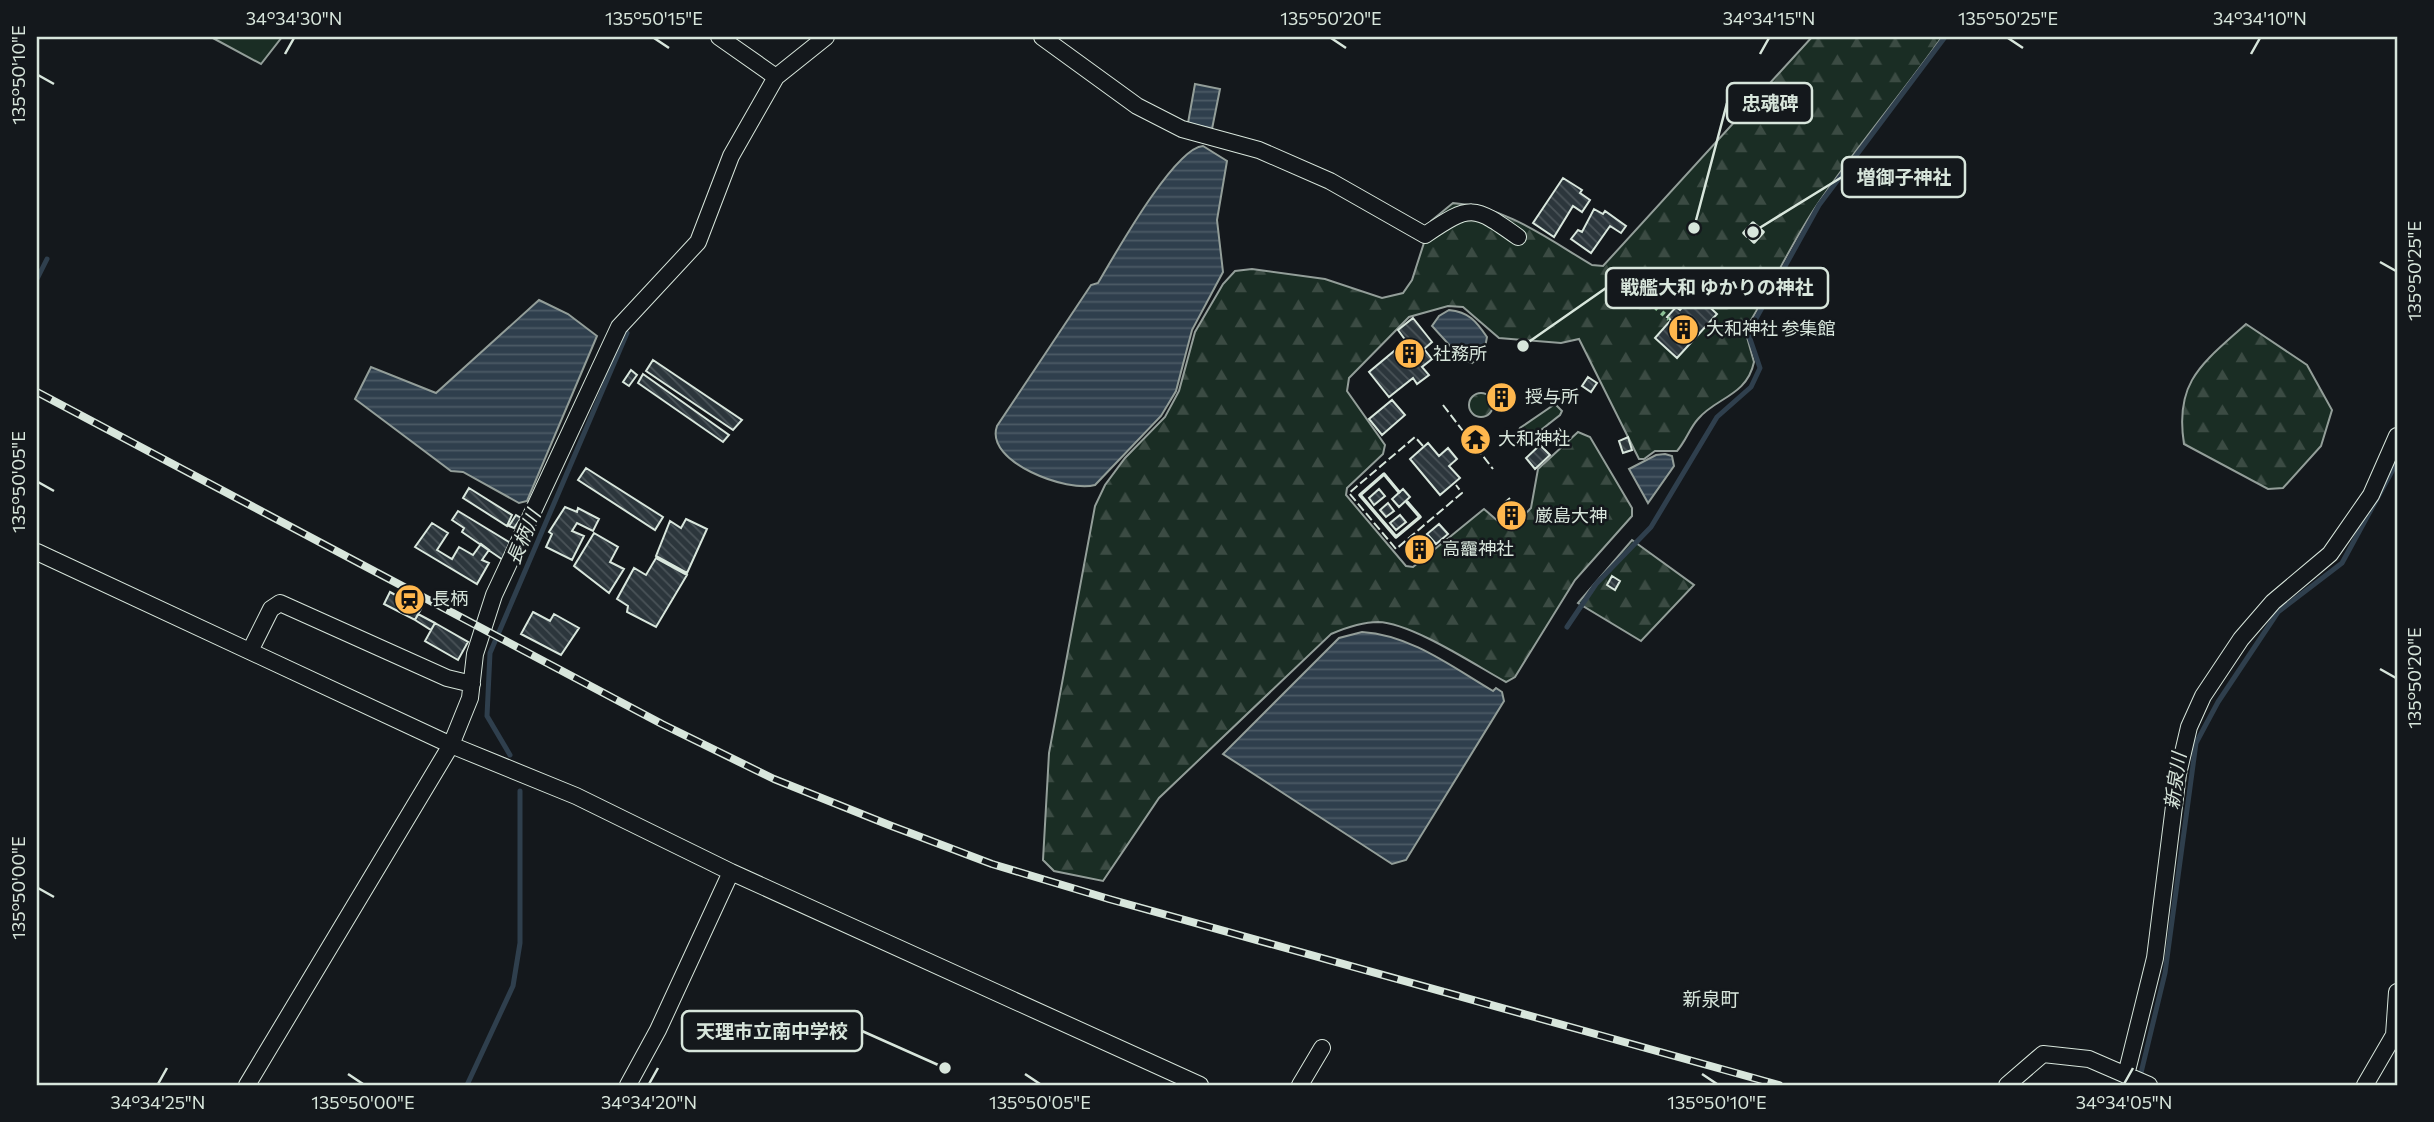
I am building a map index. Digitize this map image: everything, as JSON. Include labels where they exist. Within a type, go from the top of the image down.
[{"type":"street","points":[[719,37],[776,77]]},
{"type":"street","points":[[247,1085],[451,745],[470,698],[475,654],[494,595],[619,327],[698,242],[731,156],[776,77],[827,37]]},
{"type":"street","points":[[1042,37],[1137,106],[1182,129],[1259,150],[1330,181],[1424,235],[1460,212],[1485,214],[1518,237]]},
{"type":"street","points":[[2126,1075],[2155,958],[2178,774],[2189,727],[2203,696],[2241,639],[2273,602],[2330,554],[2371,495],[2397,436]]},
{"type":"street","points":[[37,552],[451,745],[576,796],[731,872],[1200,1085]]},
{"type":"street","points":[[250,651],[271,609],[281,603],[298,608],[447,678],[472,684]]},
{"type":"street","points":[[628,1085],[658,1030],[731,872]]},
{"type":"street","points":[[2365,1085],[2394,1035],[2397,992]]},
{"type":"street","points":[[1300,1085],[1322,1048]]},
{"type":"street","points":[[2007,1085],[2043,1054],[2089,1059],[2148,1085]]},
{"type":"green space","points":[[211,37],[282,37],[261,64]]},
{"type":"green space","points":[[1812,37],[1942,37],[1832,183],[1798,236],[1745,330],[1754,362],[1745,382],[1698,419],[1677,451],[1655,451],[1644,459],[1639,459],[1579,339],[1561,343],[1499,338],[1463,307],[1448,306],[1409,317],[1349,378],[1347,391],[1385,445],[1383,454],[1347,488],[1346,495],[1406,566],[1413,567],[1484,509],[1507,529],[1512,528],[1531,508],[1538,469],[1578,432],[1590,437],[1632,508],[1632,516],[1575,580],[1515,677],[1506,682],[1425,637],[1392,624],[1366,623],[1331,634],[1159,798],[1103,881],[1054,871],[1043,860],[1049,753],[1095,506],[1105,485],[1125,458],[1165,417],[1179,391],[1195,332],[1223,284],[1235,271],[1252,269],[1325,279],[1382,298],[1403,293],[1412,280],[1431,221],[1453,203],[1472,205],[1508,217],[1592,265],[1603,266]]},
{"type":"green space","points":[[2246,324],[2307,365],[2332,410],[2321,446],[2283,488],[2268,489],[2184,444],[2183,404],[2195,375],[2217,350]]},
{"type":"green space","points":[[1481,393],[1490,396],[1493,405],[1490,414],[1481,417],[1472,414],[1469,405],[1472,396]]},
{"type":"green space","points":[[1555,404],[1562,411],[1560,415],[1527,441],[1518,433],[1520,428]]},
{"type":"green space","points":[[1632,540],[1694,585],[1641,641],[1578,603]]},
{"type":"water","points":[[1195,84],[1220,89],[1212,129],[1188,123]]},
{"type":"water","points":[[1203,146],[1227,161],[1217,220],[1223,272],[1192,330],[1176,391],[1161,416],[1095,485],[1066,484],[1031,472],[1003,452],[996,439],[997,426],[1091,285],[1098,283],[1161,183],[1191,151]]},
{"type":"water","points":[[539,300],[568,314],[597,336],[527,501],[519,503],[463,472],[451,471],[355,399],[371,367],[436,393]]},
{"type":"water","points":[[1449,310],[1471,318],[1487,337],[1484,353],[1472,363],[1462,359],[1432,326],[1439,316]]},
{"type":"water","points":[[1656,455],[1672,456],[1674,466],[1648,503],[1629,469]]},
{"type":"water","points":[[1362,632],[1380,634],[1414,646],[1493,691],[1496,688],[1502,692],[1504,701],[1406,860],[1392,864],[1223,754],[1339,638]]},
{"type":"building","points":[[1563,178],[1582,190],[1580,193],[1590,200],[1582,212],[1573,206],[1554,237],[1533,223]]},
{"type":"building","points":[[1594,209],[1603,214],[1605,211],[1626,226],[1621,233],[1610,226],[1591,253],[1571,239],[1578,230],[1582,232]]},
{"type":"building","points":[[1753,227],[1758,232],[1754,237],[1748,232]]},
{"type":"building","name":"大和神社 参集館","points":[[1695,293],[1717,314],[1677,358],[1655,338],[1671,320],[1667,317],[1676,307],[1680,310]]},
{"type":"building","name":"社務所","points":[[1413,318],[1432,342],[1424,349],[1432,359],[1422,367],[1429,375],[1417,384],[1413,378],[1389,397],[1369,372],[1406,341],[1398,330]]},
{"type":"building","points":[[653,360],[742,420],[733,430],[646,371]]},
{"type":"building","points":[[631,370],[637,375],[629,386],[623,382]]},
{"type":"building","points":[[643,374],[729,435],[723,442],[638,383]]},
{"type":"building","points":[[1588,377],[1597,383],[1591,392],[1582,386]]},
{"type":"building","name":"授与所","points":[[1505,392],[1508,396],[1499,403],[1496,399]]},
{"type":"building","points":[[1392,400],[1405,415],[1382,435],[1369,419]]},
{"type":"building","points":[[1559,429],[1566,436],[1557,445],[1550,438]]},
{"type":"building","points":[[1628,437],[1632,450],[1623,453],[1619,441]]},
{"type":"building","points":[[1428,443],[1439,456],[1448,448],[1457,459],[1449,466],[1460,478],[1440,495],[1410,459]]},
{"type":"building","points":[[1540,445],[1550,455],[1535,469],[1526,458]]},
{"type":"building","points":[[586,468],[663,517],[655,530],[578,480]]},
{"type":"building","points":[[469,488],[512,515],[507,526],[463,498]]},
{"type":"building","points":[[1379,489],[1385,496],[1374,505],[1369,498]]},
{"type":"building","points":[[1403,489],[1410,497],[1399,507],[1392,499]]},
{"type":"building","points":[[1388,503],[1394,511],[1386,517],[1380,510]]},
{"type":"building","points":[[565,507],[577,512],[578,508],[599,519],[593,531],[577,523],[572,531],[584,536],[572,560],[546,547],[552,534],[549,532]]},
{"type":"building","points":[[458,511],[514,545],[503,560],[462,532],[464,528],[452,520]]},
{"type":"building","points":[[516,515],[521,518],[514,528],[509,526]]},
{"type":"building","points":[[1400,515],[1406,522],[1396,530],[1390,523]]},
{"type":"building","points":[[686,519],[707,529],[687,573],[656,556],[670,521],[681,528]]},
{"type":"building","points":[[432,523],[448,533],[437,550],[452,559],[459,547],[473,555],[481,544],[489,550],[482,560],[489,563],[477,584],[415,547]]},
{"type":"building","points":[[1439,524],[1448,534],[1436,544],[1427,534]]},
{"type":"building","points":[[594,533],[618,547],[610,562],[624,569],[609,593],[574,566]]},
{"type":"building","name":"高龗神社","points":[[1421,540],[1428,549],[1418,557],[1411,549]]},
{"type":"building","points":[[656,558],[687,575],[656,627],[627,612],[628,606],[617,599],[634,568],[646,575]]},
{"type":"building","points":[[1612,576],[1620,581],[1615,590],[1607,585]]},
{"type":"building","points":[[390,592],[421,609],[415,620],[384,604]]},
{"type":"building","points":[[533,612],[550,621],[554,614],[579,628],[561,655],[521,634]]},
{"type":"building","points":[[418,614],[435,623],[431,630],[415,620]]},
{"type":"building","points":[[435,623],[468,642],[458,660],[425,641]]},
{"type":"waterway","points":[[1567,627],[1596,584],[1651,527],[1717,417],[1751,387],[1760,368],[1748,333],[1819,205],[1945,37]]},
{"type":"waterway","points":[[37,279],[47,259]]},
{"type":"waterway","name":"長柄川","points":[[510,755],[487,716],[490,653],[627,333]]},
{"type":"waterway","name":"新泉川","points":[[2140,1077],[2165,973],[2196,743],[2218,702],[2278,612],[2342,563],[2397,462]]},
{"type":"waterway","name":"長柄川","points":[[467,1085],[513,986],[520,943],[520,791]]},
{"type":"railway","points":[[37,392],[662,724],[774,779],[889,825],[992,864],[1109,899],[1779,1085]]},
{"type":"hedge","points":[[1649,301],[1669,319]]},
{"type":"fence","points":[[1521,351],[1519,344],[1525,342],[1527,349]]},
{"type":"fence","points":[[1443,405],[1463,431]]},
{"type":"fence","points":[[1423,446],[1415,437],[1349,493],[1396,549],[1462,493],[1456,485]]},
{"type":"fence","points":[[1476,447],[1493,469]]},
{"type":"fence","points":[[1510,498],[1501,506],[1512,519],[1522,511]]},
{"type":"wall","points":[[1696,231],[1695,234],[1689,229],[1694,222],[1700,227],[1697,229]]},
{"type":"wall","points":[[1747,236],[1744,233],[1753,223],[1763,232],[1754,242],[1750,238]]},
{"type":"wall","points":[[1399,492],[1384,474],[1360,495],[1396,537],[1420,517],[1407,502]]},
{"type":"place","name":"忠魂碑","points":[[1694,228]]},
{"type":"place","name":"増御子神社","points":[[1753,232]]},
{"type":"place","name":"大和神社 参集館","points":[[1683,329]]},
{"type":"place","name":"戦艦大和 ゆかりの神社","points":[[1523,346]]},
{"type":"place","name":"社務所","points":[[1410,354]]},
{"type":"place","name":"授与所","points":[[1502,397]]},
{"type":"place","name":"大和神社","points":[[1475,439]]},
{"type":"place","name":"厳島大神","points":[[1512,516]]},
{"type":"place","name":"高龗神社","points":[[1419,549]]},
{"type":"place","name":"長柄","points":[[409,599]]},
{"type":"place","name":"天理市立南中学校","points":[[945,1068]]},
{"type":"district","name":"新泉町","points":[[1711,999]]}]
